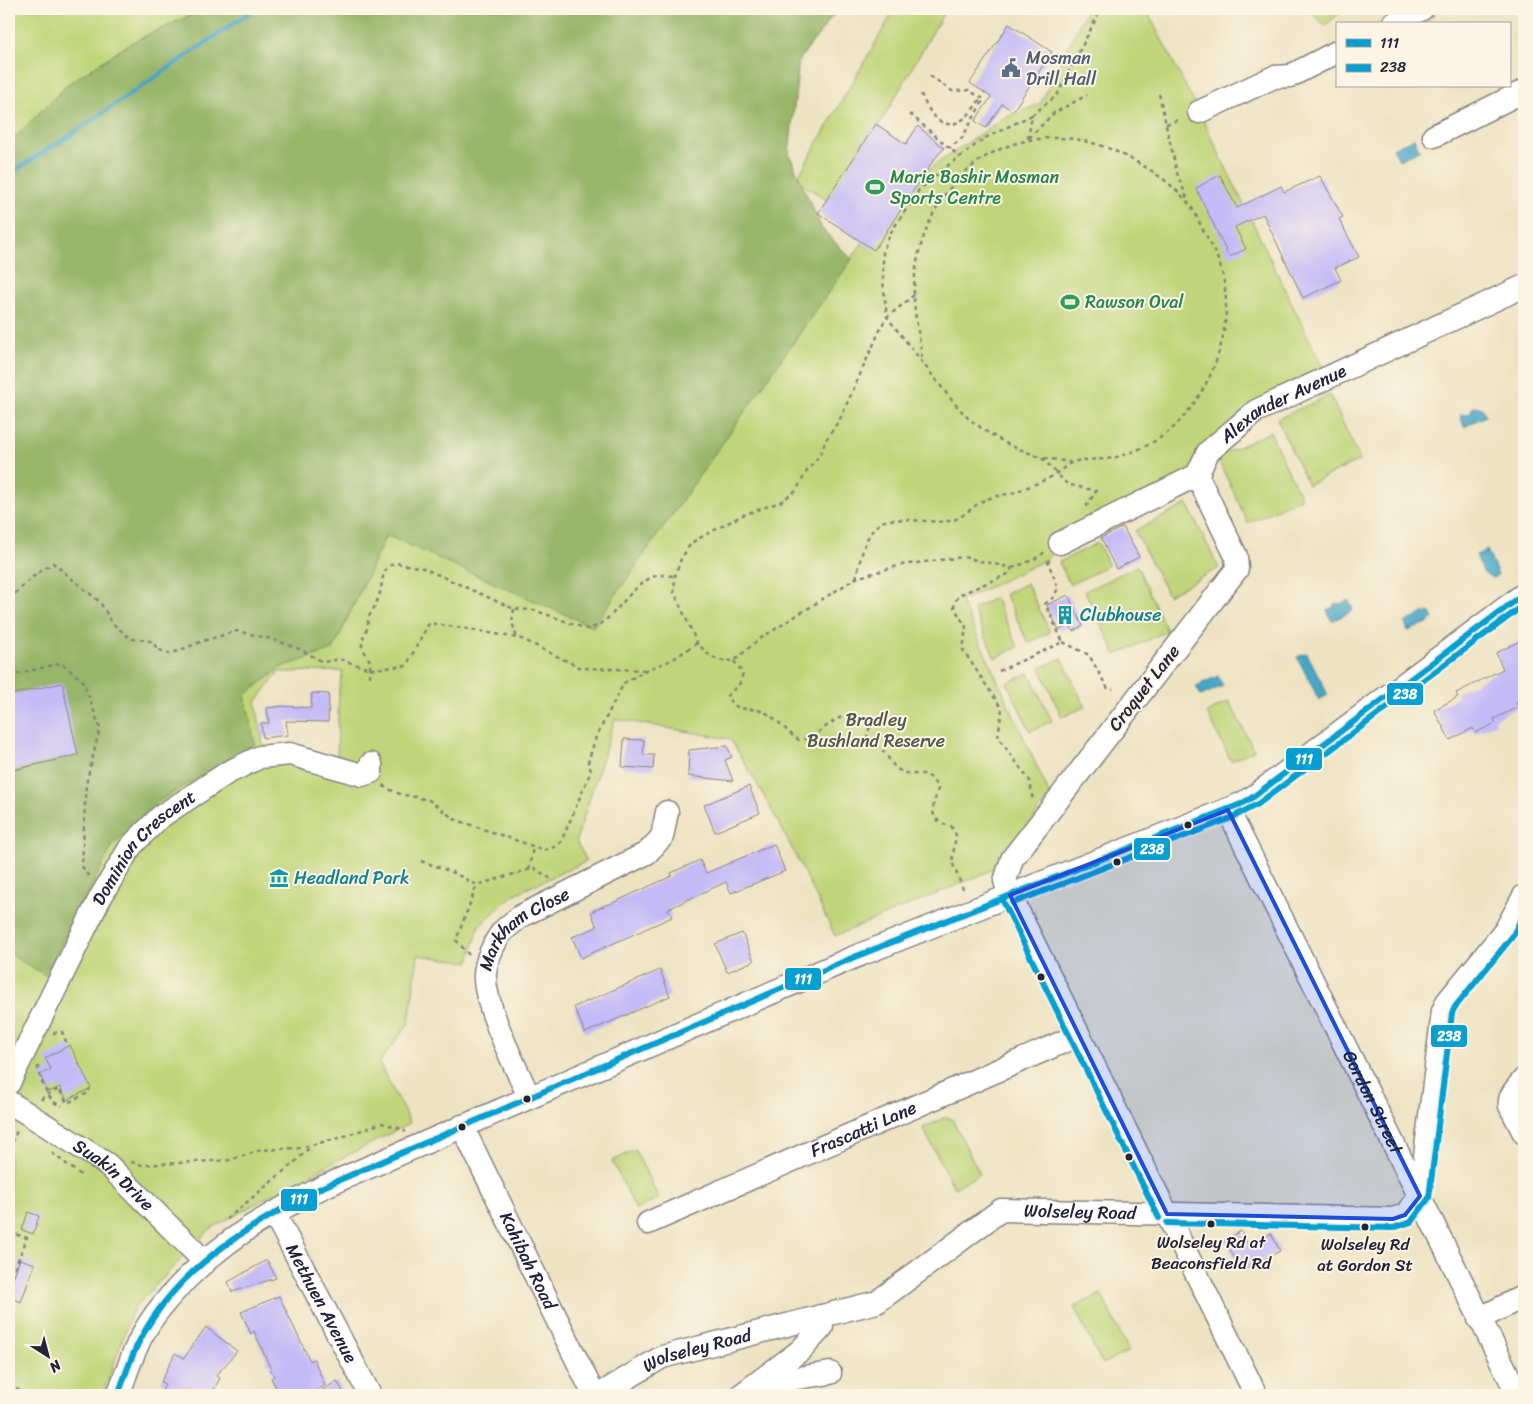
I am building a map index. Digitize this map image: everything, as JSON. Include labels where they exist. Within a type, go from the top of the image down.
[{"type":"street","points":[[1397,22],[1422,9]]},
{"type":"street","points":[[1199,112],[1274,77],[1290,76],[1336,53]]},
{"type":"street","points":[[1434,136],[1524,90]]},
{"type":"street","name":"Alexander Avenue","points":[[1197,475],[1208,452],[1256,411],[1524,286]]},
{"type":"street","points":[[1060,543],[1197,475]]},
{"type":"street","name":"Croquet Lane","points":[[1010,895],[1005,881],[1012,859],[1237,569],[1236,556],[1197,475]]},
{"type":"street","points":[[118,1395],[144,1332],[171,1294],[205,1262],[242,1232],[274,1213],[323,1187],[852,958],[1228,810],[1253,797],[1523,598]]},
{"type":"street","name":"Dominion Crescent","points":[[9,1083],[100,898],[131,846],[160,817],[227,772],[260,757],[290,754],[362,775],[371,768]]},
{"type":"street","name":"Gordon Street","points":[[1228,810],[1518,1395]]},
{"type":"street","name":"Markham Close","points":[[529,1097],[496,1021],[486,989],[485,972],[492,950],[503,931],[521,916],[647,854],[662,837],[667,812]]},
{"type":"street","points":[[1010,895],[1256,1395]]},
{"type":"street","points":[[1420,1196],[1443,1011],[1447,1002],[1505,931],[1524,896]]},
{"type":"street","name":"Frascatti Lane","points":[[648,1223],[1079,1035]]},
{"type":"street","points":[[1524,1079],[1511,1095],[1509,1101],[1524,1133]]},
{"type":"street","name":"Suakin Drive","points":[[9,1102],[108,1164],[205,1262]]},
{"type":"street","name":"Kahibah Road","points":[[462,1126],[594,1395]]},
{"type":"street","name":"Wolseley Road","points":[[599,1395],[662,1357],[877,1302],[1001,1210],[1393,1219],[1405,1215],[1420,1196]]},
{"type":"street","name":"Methuen Avenue","points":[[274,1213],[370,1395]]},
{"type":"street","points":[[1479,1319],[1524,1296]]},
{"type":"street","points":[[748,1390],[801,1350],[822,1328],[820,1316]]},
{"type":"street","points":[[748,1390],[830,1373]]},
{"type":"path","points":[[1101,9],[1057,95],[1032,115],[985,138],[918,190],[891,232],[883,251],[886,317],[954,403],[969,419],[1009,446],[1042,458],[1072,462],[1113,458],[1138,449],[1165,435],[1196,402],[1218,358],[1224,331],[1225,294],[1222,272],[1212,246],[1190,205],[1177,173],[1159,94]]},
{"type":"path","points":[[930,76],[952,91],[968,90],[984,99],[962,138],[950,148]]},
{"type":"path","points":[[921,94],[927,108],[936,120],[943,124],[952,123],[967,117],[981,98]]},
{"type":"path","points":[[1028,139],[1054,113],[1087,95]]},
{"type":"path","points":[[910,114],[960,157]]},
{"type":"path","points":[[1028,139],[1032,115]]},
{"type":"path","points":[[922,361],[914,295],[915,275],[921,243],[931,217],[942,200],[964,172],[979,160],[1028,139],[1064,138],[1085,141],[1109,148],[1144,166],[1166,180],[1190,205]]},
{"type":"path","points":[[914,295],[886,317],[840,419],[827,438],[819,456],[807,470],[796,491],[780,502],[743,515],[691,543],[681,558],[675,576],[674,592],[697,642],[708,654],[718,660],[734,661],[758,640],[856,578],[901,565],[963,557],[1012,568],[1033,560],[1060,543]]},
{"type":"path","points":[[1042,458],[1067,484],[1096,491],[1082,513]]},
{"type":"path","points":[[856,578],[867,537],[880,522],[895,518],[910,521],[953,520],[984,500],[1011,493],[1056,474],[1072,462]]},
{"type":"path","points":[[1060,543],[1048,562],[1058,588],[1054,597],[1045,604],[1063,642],[1089,655],[1108,689],[1113,689]]},
{"type":"path","points":[[9,599],[34,576],[53,562],[100,602],[112,623],[131,639],[153,642],[157,649],[170,654],[206,640],[237,632],[271,639],[300,649],[323,662],[339,659],[370,669],[406,666],[429,623],[469,628],[517,638],[581,668],[646,670]]},
{"type":"path","points":[[370,677],[370,661],[362,646],[362,641],[368,626],[368,618],[380,593],[384,572],[396,563],[423,568],[514,609],[534,610],[587,629],[593,628],[608,618],[628,594],[646,581],[656,576],[675,576]]},
{"type":"path","points":[[1012,568],[1008,574],[961,594],[956,600],[954,607],[966,627],[963,650],[1002,709],[998,737],[1030,781],[1034,811],[1042,821]]},
{"type":"path","points":[[514,609],[512,622],[517,638]]},
{"type":"path","points":[[371,768],[386,788],[400,794],[429,800],[454,819],[544,850],[555,847],[561,842],[591,771],[588,762],[596,736],[624,683],[646,670],[672,660],[697,642]]},
{"type":"path","points":[[999,671],[1063,642]]},
{"type":"path","points":[[734,661],[743,674],[740,682],[727,696],[732,704],[740,709],[754,708],[769,714],[787,732],[799,740],[812,736],[834,720],[849,715],[863,716],[871,723],[867,736],[870,744],[882,750],[899,770],[908,773],[925,774],[934,779],[938,789],[932,807],[935,817],[942,824],[951,826],[956,835],[952,862],[963,889]]},
{"type":"path","points":[[9,676],[62,663],[83,681],[100,728],[86,784],[82,866],[100,898]]},
{"type":"path","points":[[529,870],[534,847]]},
{"type":"path","points":[[421,861],[452,872],[477,885],[534,868],[570,892]]},
{"type":"path","points":[[470,956],[456,940],[477,885]]},
{"type":"path","points":[[38,1065],[38,1072],[54,1103],[62,1106]]},
{"type":"path","points":[[9,1150],[18,1127],[44,1096],[59,1089],[67,1104],[90,1092],[89,1089]]},
{"type":"path","points":[[128,1161],[142,1165],[230,1160],[261,1150],[300,1148],[342,1138],[382,1124],[402,1129],[419,1145]]},
{"type":"path","points":[[222,1223],[296,1161],[312,1145]]},
{"type":"path","points":[[9,1232],[28,1238],[9,1282]]},
{"type":"path","points":[[9,1385],[26,1395]]},
{"type":"path","points":[[9,1391],[16,1395]]},
{"type":"highlighted area","points":[[1228,810],[1420,1196],[1405,1215],[1393,1219],[1167,1214],[1010,895]]},
{"type":"green space","points":[[9,9],[204,9],[131,43],[68,84],[9,143]]},
{"type":"green space","points":[[204,9],[838,9],[799,60],[789,154],[822,229],[852,259],[593,627],[386,535],[333,650],[282,667],[245,695],[255,744],[156,803],[113,845],[45,975],[9,954],[9,143],[68,84],[131,43]]},
{"type":"green space","points":[[895,9],[946,9],[874,134],[830,202],[796,180]]},
{"type":"green space","name":"Bradley Bushland Reserve","points":[[1087,9],[1146,9],[1199,112],[1327,376],[1256,411],[1197,475],[1060,543],[1047,559],[961,601],[1050,795],[1001,864],[981,875],[835,936],[772,811],[730,739],[615,719],[576,841],[587,861],[513,895],[479,926],[469,962],[418,955],[409,1023],[379,1063],[410,1123],[210,1229],[133,1309],[103,1395],[9,1395],[9,332],[333,650],[386,535],[593,626],[901,188],[1004,118],[1040,104]],"holes":[[[343,671],[339,689],[337,760],[263,745],[256,702],[279,672]]]},
{"type":"green space","points":[[1308,9],[1344,9],[1325,26]]},
{"type":"green space","points":[[1330,395],[1360,460],[1308,485],[1277,419]]},
{"type":"green space","points":[[1270,432],[1301,498],[1248,523],[1217,457]]},
{"type":"green space","points":[[1187,504],[1219,568],[1168,595],[1135,531]]},
{"type":"green space","points":[[1098,543],[1109,565],[1070,585],[1059,562]]},
{"type":"green space","points":[[1137,566],[1167,631],[1116,655],[1085,591]]},
{"type":"green space","points":[[1027,583],[1050,632],[1028,643],[1005,594]]},
{"type":"green space","points":[[995,598],[1018,647],[995,658],[973,609]]},
{"type":"green space","points":[[1062,658],[1085,707],[1062,717],[1040,668]]},
{"type":"green space","points":[[1029,673],[1052,721],[1030,731],[1007,683]]},
{"type":"green space","points":[[1229,701],[1254,750],[1231,761],[1207,713]]},
{"type":"green space","points":[[946,1117],[952,1119],[980,1174],[954,1188],[923,1128]]},
{"type":"green space","points":[[635,1150],[659,1198],[636,1210],[612,1161]]},
{"type":"green space","points":[[1101,1294],[1129,1351],[1102,1364],[1074,1307]]},
{"type":"water","points":[[1414,138],[1419,150],[1399,160],[1393,148]]},
{"type":"water","points":[[1477,406],[1482,408],[1486,416],[1464,427],[1460,415],[1471,413],[1472,408]]},
{"type":"water","points":[[1487,550],[1498,575],[1492,578],[1483,572],[1476,555]]},
{"type":"water","points":[[1348,600],[1353,609],[1352,611],[1332,621],[1327,610],[1334,607],[1334,604],[1340,604]]},
{"type":"water","points":[[1425,612],[1426,614],[1430,612],[1433,619],[1408,631],[1405,623]]},
{"type":"water","points":[[1307,653],[1328,695],[1319,700],[1297,657]]},
{"type":"water","points":[[1218,676],[1223,686],[1201,696],[1196,686]]},
{"type":"building","name":"Mosman Drill Hall","points":[[1009,24],[1052,52],[1013,111],[1002,104],[986,128],[975,121],[991,97],[970,83]]},
{"type":"building","name":"Marie Bashir Mosman Sports Centre","points":[[876,124],[906,144],[918,126],[944,148],[933,161],[874,250],[818,213]]},
{"type":"building","points":[[1220,175],[1237,208],[1281,186],[1284,192],[1320,176],[1343,217],[1339,219],[1359,257],[1335,268],[1341,280],[1303,298],[1263,214],[1235,227],[1246,249],[1229,257],[1196,188]]},
{"type":"building","points":[[1123,527],[1139,557],[1116,569],[1101,538]]},
{"type":"building","name":"Clubhouse","points":[[1068,595],[1083,626],[1073,631],[1070,625],[1059,630],[1047,605]]},
{"type":"building","points":[[1524,639],[1524,699],[1516,703],[1518,707],[1494,719],[1496,723],[1475,733],[1473,728],[1450,740],[1434,710],[1458,697],[1456,693],[1503,669],[1496,653]]},
{"type":"building","points":[[62,683],[78,755],[9,771],[9,695]]},
{"type":"building","points":[[312,693],[329,694],[328,722],[286,721],[288,735],[263,738],[261,723],[269,723],[267,708],[283,706],[311,708]]},
{"type":"building","points":[[624,739],[644,740],[643,755],[654,755],[653,769],[622,767]]},
{"type":"building","points":[[727,746],[732,757],[725,760],[733,781],[688,776],[689,750]]},
{"type":"building","points":[[749,786],[760,813],[715,832],[704,805]]},
{"type":"building","points":[[774,844],[785,871],[731,893],[726,882],[668,909],[672,917],[581,958],[572,937],[597,927],[591,912],[672,876],[671,873],[700,860],[706,873]]},
{"type":"building","points":[[742,933],[754,961],[727,972],[715,944]]},
{"type":"building","points":[[660,970],[670,996],[585,1033],[574,1007]]},
{"type":"building","points":[[70,1045],[91,1088],[67,1100],[60,1087],[48,1092],[40,1075],[51,1069],[45,1058]]},
{"type":"building","points":[[28,1212],[39,1216],[33,1234],[22,1230]]},
{"type":"building","points":[[1241,1231],[1248,1245],[1271,1233],[1280,1251],[1241,1271],[1225,1240]]},
{"type":"building","points":[[20,1259],[35,1264],[21,1302],[9,1297],[9,1289]]},
{"type":"building","points":[[267,1260],[276,1278],[232,1292],[228,1282]]},
{"type":"building","points":[[279,1296],[310,1361],[314,1359],[325,1386],[304,1395],[280,1395],[271,1378],[274,1376],[254,1331],[251,1334],[241,1312]]},
{"type":"building","points":[[206,1327],[237,1351],[216,1376],[220,1378],[211,1395],[160,1395],[165,1384],[161,1382],[175,1353],[184,1358]]},
{"type":"building","points":[[337,1381],[345,1395],[314,1395]]},
{"type":"waterway","points":[[9,174],[69,136],[255,9]]},
{"type":"transit line","name":"111","points":[[118,1395],[141,1338],[157,1312],[176,1289],[220,1249],[270,1216],[323,1187],[852,958],[1241,804],[1253,797],[1524,594]]},
{"type":"transit line","name":"238","points":[[1013,903],[1231,818],[1258,804],[1524,605]]},
{"type":"transit line","name":"238","points":[[1002,899],[1159,1218]]},
{"type":"transit line","name":"238","points":[[1167,1223],[1393,1228],[1411,1222],[1429,1198],[1452,1013],[1512,937],[1524,914]]},
{"type":"place","name":"Mosman Drill Hall","points":[[1011,68]]},
{"type":"place","name":"Marie Bashir Mosman Sports Centre","points":[[875,187]]},
{"type":"place","name":"Rawson Oval","points":[[1070,302]]},
{"type":"place","name":"Clubhouse","points":[[1065,615]]},
{"type":"place","name":"Headland Park","points":[[279,878]]},
{"type":"place","name":"Wolseley Rd at Beaconsfield Rd","points":[[1211,1224]]},
{"type":"place","name":"Wolseley Rd at Gordon St","points":[[1365,1227]]}]
